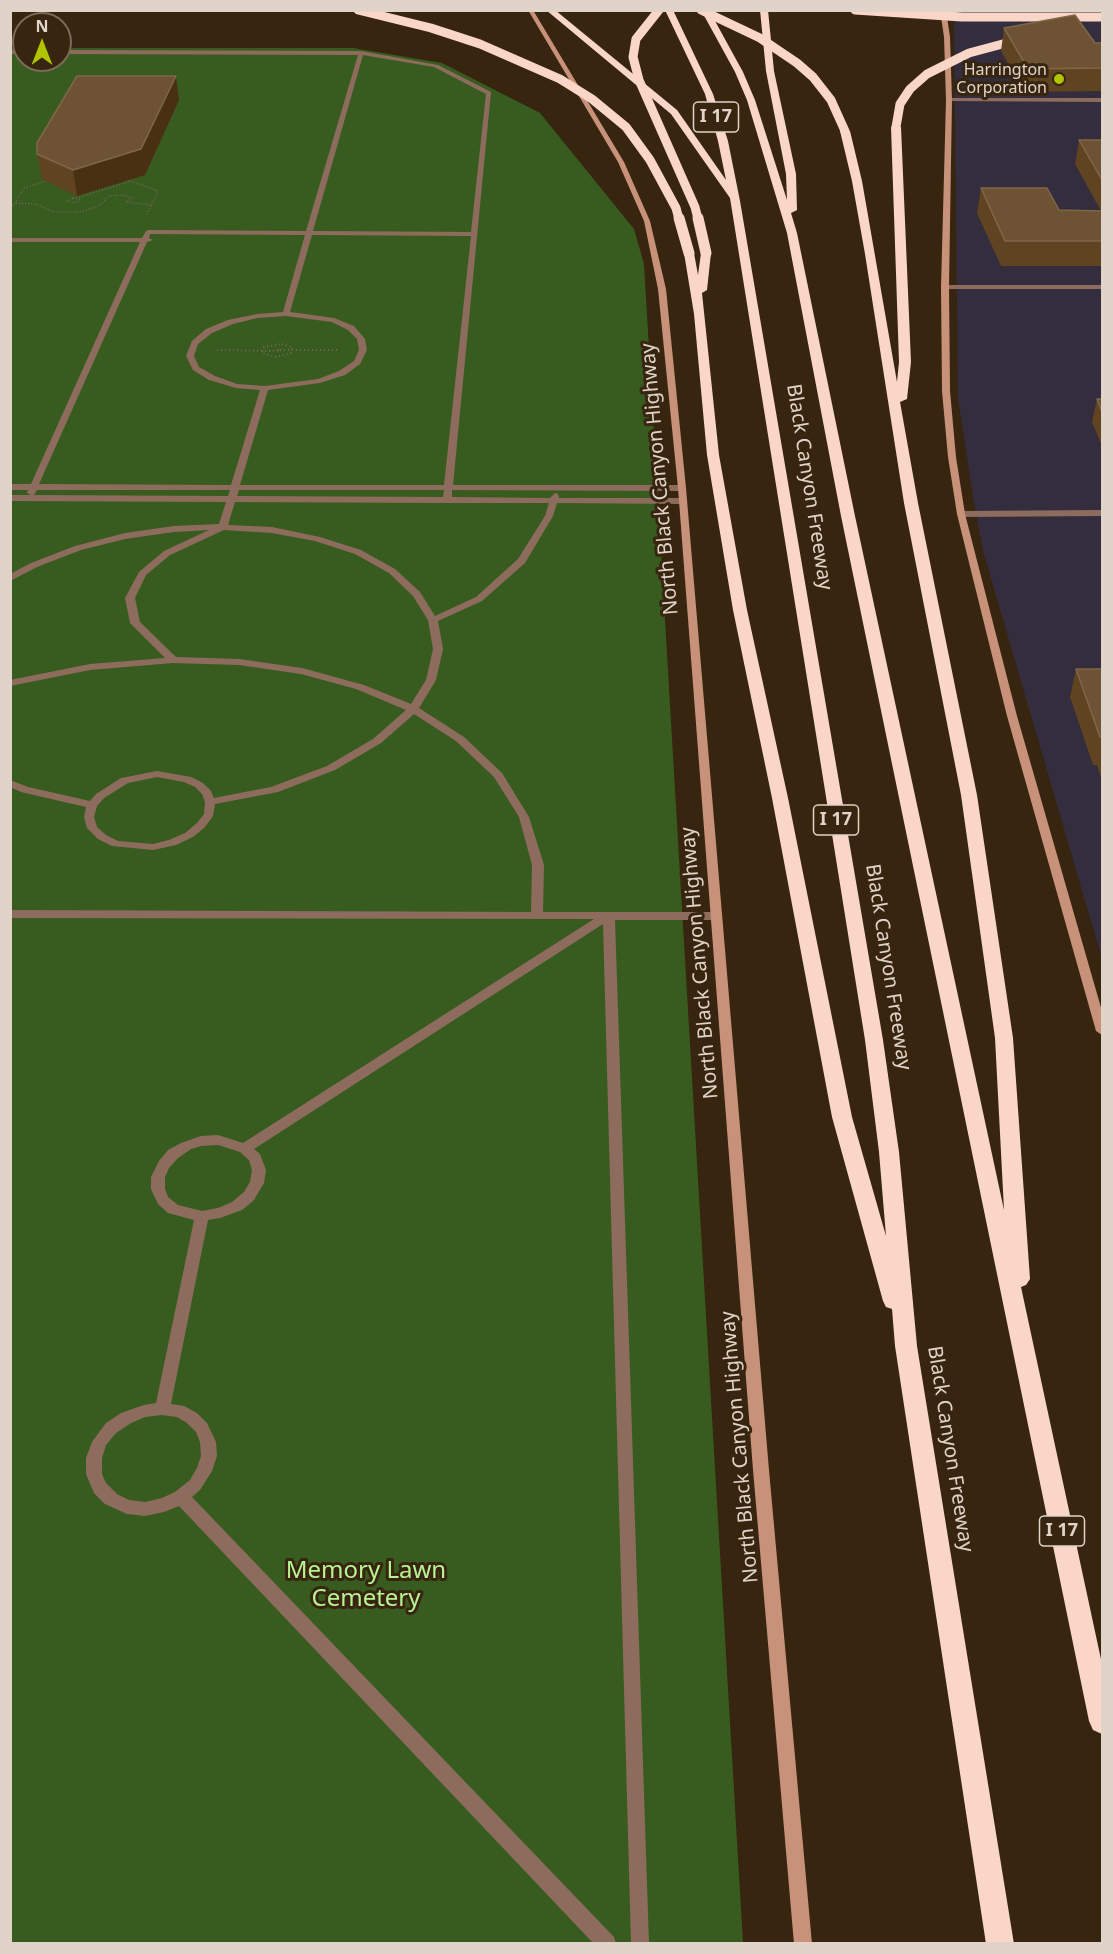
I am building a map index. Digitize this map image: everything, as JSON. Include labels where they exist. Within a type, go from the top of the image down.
[{"type":"highway","points":[[358,10],[431,28],[523,60],[592,99],[626,127],[650,160],[676,208],[689,253],[700,314],[713,455],[740,610],[780,798],[842,1117],[906,1346]]},
{"type":"highway","points":[[550,10],[674,112],[735,201]]},
{"type":"highway","points":[[659,10],[636,39],[633,57],[639,80],[695,207],[705,253],[700,314]]},
{"type":"highway","name":"Black Canyon Freeway","points":[[669,10],[709,94],[723,141],[735,201],[873,1040],[889,1152],[906,1346],[1000,1944]]},
{"type":"highway","points":[[700,10],[760,38],[797,63],[813,77],[831,100],[844,131],[856,181],[911,503],[969,795],[1005,1038],[1022,1341]]},
{"type":"highway","name":"Black Canyon Freeway","points":[[705,10],[739,72],[751,100],[792,233],[848,516],[1102,1721]]},
{"type":"highway","points":[[764,10],[770,71],[791,174],[792,233]]},
{"type":"highway","points":[[855,10],[962,17],[1102,17]]},
{"type":"highway","points":[[898,418],[905,362],[896,127],[900,104],[910,90],[927,74],[969,53],[1037,36]]},
{"type":"main road","name":"North Black Canyon Highway","points":[[530,10],[621,162],[647,221],[662,289],[682,488],[761,1470],[803,1944]]},
{"type":"main road","points":[[943,10],[947,37],[949,100],[945,287],[946,391],[952,457],[961,514],[1012,716],[1099,1004],[1102,1031]]},
{"type":"street","points":[[72,52],[361,53],[436,66],[489,93],[447,500]]},
{"type":"street","points":[[286,314],[361,53]]},
{"type":"street","points":[[949,100],[1102,100]]},
{"type":"street","points":[[10,240],[309,233],[473,238]]},
{"type":"street","points":[[146,236],[307,241],[473,238]]},
{"type":"street","points":[[29,498],[146,236]]},
{"type":"street","points":[[945,287],[1102,287]]},
{"type":"street","points":[[286,314],[334,320],[351,328],[361,339],[363,350],[357,362],[342,373],[320,381],[265,388],[236,386],[212,378],[196,368],[190,356],[192,350],[195,343],[209,331],[231,322],[257,316],[286,314]]},
{"type":"street","points":[[173,660],[135,623],[130,598],[142,574],[167,553],[224,527],[265,388]]},
{"type":"street","points":[[10,487],[682,488]]},
{"type":"street","points":[[433,620],[479,599],[522,561],[549,516],[555,501],[555,488]]},
{"type":"street","points":[[10,498],[683,501]]},
{"type":"street","points":[[961,514],[1102,513]]},
{"type":"street","points":[[10,578],[34,565],[78,548],[125,536],[174,529],[224,527],[295,534],[358,552],[392,571],[417,594],[433,620],[438,649],[431,680],[413,709],[377,741],[331,768],[274,790],[210,802]]},
{"type":"street","points":[[10,683],[90,667],[173,660],[239,662],[302,671],[360,687],[413,709],[460,739],[498,775],[524,818],[538,865],[537,915]]},
{"type":"street","points":[[157,774],[173,775],[199,785],[207,793],[210,802],[209,814],[189,835],[172,843],[153,847],[116,844],[102,837],[92,828],[89,817],[92,805],[111,787],[140,776],[157,774]]},
{"type":"street","points":[[10,783],[25,790],[92,805]]},
{"type":"street","points":[[10,914],[716,916]]},
{"type":"street","points":[[245,1148],[609,915]]},
{"type":"street","points":[[609,915],[640,1944]]},
{"type":"street","points":[[218,1140],[245,1148],[255,1158],[259,1170],[257,1183],[249,1196],[237,1206],[220,1213],[202,1216],[173,1209],[163,1200],[158,1189],[158,1177],[173,1154],[201,1141],[218,1140]]},
{"type":"street","points":[[162,1409],[202,1216]]},
{"type":"street","points":[[162,1409],[178,1411],[192,1418],[202,1428],[208,1442],[209,1456],[204,1471],[195,1485],[181,1497],[164,1505],[145,1509],[127,1507],[105,1494],[94,1474],[94,1458],[100,1442],[111,1428],[135,1414],[162,1409]]},
{"type":"street","points":[[181,1497],[607,1944]]},
{"type":"path","points":[[117,176],[158,191],[148,213],[139,216]]},
{"type":"path","points":[[10,211],[24,188],[56,178]]},
{"type":"path","points":[[76,198],[132,181]]},
{"type":"path","points":[[15,203],[36,204],[54,212],[79,212],[99,206],[109,196],[123,195],[132,198],[126,202],[152,206]]},
{"type":"path","points":[[262,350],[269,345],[282,344],[292,347],[292,350]]},
{"type":"path","points":[[192,350],[363,350]]},
{"type":"path","points":[[262,350],[265,355],[276,357],[287,355],[292,350]]},
{"type":"shaded area","points":[[950,11],[1102,11],[1102,959],[983,551],[973,497],[958,398],[954,22]]},
{"type":"green space","name":"Memory Lawn Cemetery","points":[[10,48],[12,48],[12,72],[72,72],[72,48],[353,48],[442,63],[540,113],[634,229],[644,264],[743,1943],[11,1943]]},
{"type":"building","points":[[1075,15],[1095,43],[1102,43],[1102,68],[1028,69],[1004,28]]},
{"type":"building","points":[[77,76],[176,76],[141,149],[73,170],[37,154],[37,143]]},
{"type":"building","points":[[1079,140],[1102,140],[1102,180]]},
{"type":"building","points":[[981,188],[1047,188],[1059,210],[1102,211],[1102,241],[1005,241]]},
{"type":"building","points":[[1097,399],[1102,399],[1102,412]]},
{"type":"building","points":[[1076,669],[1102,669],[1102,737],[1100,737]]},
{"type":"place","name":"Harrington Corporation","points":[[1059,79]]}]
